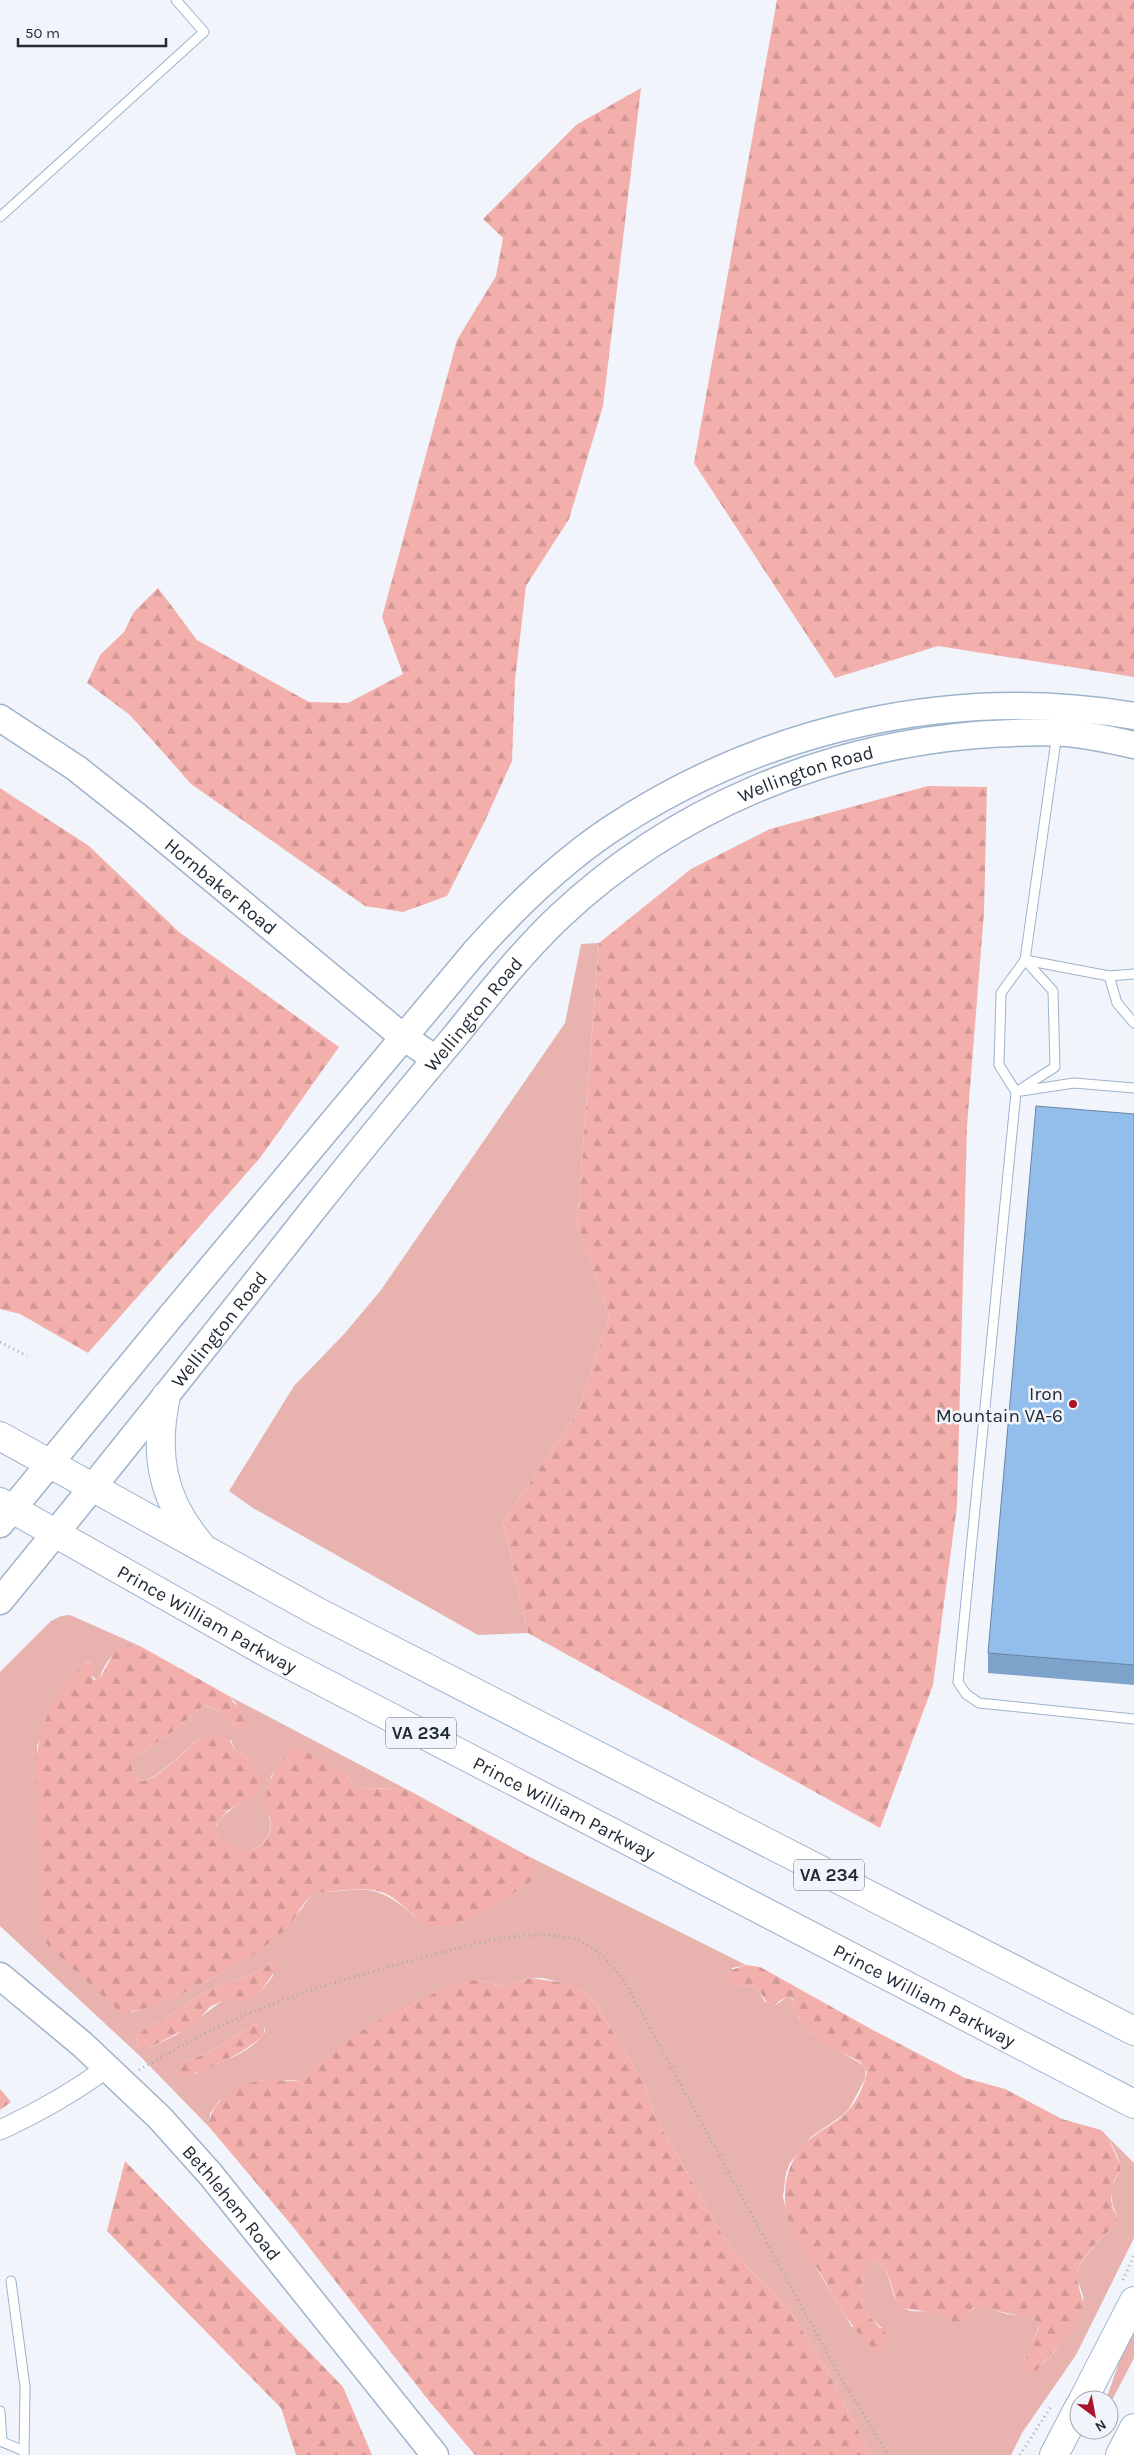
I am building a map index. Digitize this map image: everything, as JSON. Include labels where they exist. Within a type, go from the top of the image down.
[{"type":"main road","name":"Wellington Road","points":[[4,1512],[48,1464],[480,946],[529,896],[607,832],[688,783],[758,753],[809,735],[855,723],[910,713],[956,708],[1066,708],[1134,716]]},
{"type":"main road","name":"Hornbaker Road","points":[[0,718],[76,768],[404,1037],[436,1059]]},
{"type":"main road","name":"Wellington Road","points":[[0,1601],[93,1489],[378,1128],[522,955],[561,915],[598,884],[648,847],[700,815],[742,794],[795,772],[857,754],[944,738],[1004,733],[1057,733],[1134,744]]},
{"type":"main road","points":[[166,1396],[160,1422],[163,1474],[171,1499],[183,1523],[208,1552]]},
{"type":"main road","name":"VA 234","points":[[0,1436],[93,1489],[347,1627],[1134,2031]]},
{"type":"main road","name":"Prince William Parkway","points":[[4,1512],[56,1534],[269,1654],[1134,2104]]},
{"type":"main road","name":"Bethlehem Road","points":[[0,1976],[114,2073],[160,2118],[210,2175],[435,2455]]},
{"type":"main road","points":[[1088,2390],[1134,2301]]},
{"type":"main road","points":[[1054,2455],[1069,2426]]},
{"type":"main road","points":[[1120,2455],[1134,2428]]},
{"type":"street","points":[[0,2130],[38,2112],[78,2089],[114,2073]]},
{"type":"lane","points":[[0,217],[204,32],[176,0]]},
{"type":"lane","points":[[1057,733],[1025,960],[1001,993],[999,1065],[1016,1092],[958,1682],[966,1694],[979,1703],[1134,1719]]},
{"type":"lane","points":[[1025,960],[1109,976],[1134,974]]},
{"type":"lane","points":[[1016,1092],[1055,1067],[1054,991],[1025,960]]},
{"type":"lane","points":[[1109,976],[1117,1003],[1134,1023]]},
{"type":"lane","points":[[1016,1092],[1074,1083],[1134,1088]]},
{"type":"lane","points":[[0,2411],[1,2441],[24,2453],[25,2387],[11,2281]]},
{"type":"path","points":[[0,1342],[28,1356]]},
{"type":"path","points":[[114,2073],[247,2014],[326,1986],[479,1942],[513,1936],[568,1937],[592,1948],[609,1962],[623,1979],[837,2371],[888,2455]]},
{"type":"shaded area","points":[[599,943],[577,1224],[609,1317],[579,1410],[503,1522],[528,1633],[478,1635],[253,1508],[229,1491],[294,1386],[345,1333],[381,1290],[565,1023],[581,944]]},
{"type":"shaded area","points":[[70,1615],[140,1646],[126,1647],[119,1650],[109,1659],[100,1678],[97,1680],[91,1675],[92,1667],[89,1661],[66,1683],[37,1746],[42,1932],[132,2012],[169,1999],[222,1973],[254,1951],[295,1917],[315,1893],[369,1890],[390,1898],[415,1917],[531,1861],[526,1855],[746,1965],[732,1968],[735,1986],[740,1985],[758,1989],[765,2002],[776,2005],[787,1997],[793,2000],[799,2019],[812,2034],[866,2067],[865,2079],[849,2109],[811,2137],[790,2163],[786,2173],[783,2197],[791,2226],[852,2327],[882,2328],[868,2314],[862,2299],[863,2276],[870,2264],[875,2261],[882,2265],[886,2271],[897,2301],[908,2310],[935,2312],[956,2322],[977,2306],[987,2307],[1007,2314],[1033,2317],[1039,2326],[1025,2361],[1038,2369],[1065,2338],[1081,2311],[1083,2299],[1077,2276],[1078,2269],[1092,2248],[1116,2225],[1118,2217],[1112,2200],[1112,2191],[1120,2167],[1108,2137],[1134,2163],[1134,2238],[1076,2355],[1022,2433],[1011,2455],[871,2455],[826,2369],[792,2314],[776,2295],[748,2268],[724,2238],[655,2116],[645,2086],[595,2002],[580,1988],[543,1978],[531,1978],[500,1986],[479,1980],[386,2016],[300,2080],[263,2080],[250,2084],[219,2101],[210,2114],[210,2128],[141,2057],[0,1926],[0,1672],[51,1621],[61,1616]],"holes":[[[273,1961],[273,1976],[259,1994],[222,2001],[176,2035],[149,2048],[138,2047],[136,2037],[146,2028],[171,2015],[201,1994],[255,1973]],[[255,2024],[264,2026],[265,2032],[259,2040],[243,2052],[194,2074],[182,2063],[207,2053]]]},
{"type":"shaded area","points":[[229,1696],[410,1791],[401,1788],[355,1789],[347,1776],[294,1748],[271,1776],[270,1828],[263,1843],[248,1851],[229,1844],[215,1830],[221,1818],[238,1805],[249,1759],[235,1750],[231,1740],[200,1739],[151,1778],[141,1780],[134,1776],[130,1764],[137,1755],[170,1734],[203,1706],[217,1710],[236,1726],[236,1703]]},
{"type":"shaded area","points":[[1134,2328],[1134,2358],[1117,2390],[1109,2390],[1124,2348]]},
{"type":"green space","points":[[777,0],[1134,0],[1134,677],[938,646],[835,678],[694,463]]},
{"type":"green space","points":[[641,88],[603,406],[569,519],[526,586],[515,680],[512,761],[482,827],[447,896],[403,912],[365,906],[191,784],[130,715],[87,683],[100,655],[124,632],[134,612],[158,588],[197,640],[309,702],[348,703],[403,674],[382,617],[457,340],[496,276],[503,238],[483,219],[576,125]]},
{"type":"green space","points":[[928,786],[987,787],[984,912],[967,1126],[957,1506],[933,1685],[880,1828],[528,1633],[503,1522],[579,1410],[609,1317],[577,1224],[599,943],[691,869],[770,829]]},
{"type":"green space","points":[[0,788],[89,846],[179,932],[339,1047],[260,1158],[88,1353],[20,1314],[0,1309]]},
{"type":"green space","points":[[123,1645],[140,1646],[229,1696],[247,1721],[244,1727],[240,1728],[219,1711],[203,1706],[170,1734],[137,1755],[131,1764],[135,1777],[142,1781],[162,1771],[202,1738],[211,1736],[228,1737],[235,1750],[249,1759],[259,1775],[260,1787],[258,1794],[227,1811],[216,1825],[217,1835],[230,1844],[248,1851],[257,1848],[267,1838],[271,1824],[266,1801],[271,1779],[283,1759],[298,1747],[347,1776],[355,1789],[401,1788],[410,1791],[526,1855],[531,1861],[531,1881],[510,1896],[481,1912],[452,1924],[438,1926],[421,1921],[396,1900],[384,1893],[359,1889],[315,1893],[306,1901],[283,1932],[229,1969],[204,1983],[154,2005],[134,2011],[119,2011],[48,1946],[41,1932],[36,1765],[41,1736],[46,1721],[52,1706],[69,1679],[92,1660],[95,1662],[91,1675],[94,1680],[100,1678],[115,1651]]},
{"type":"green space","points":[[273,1961],[276,1963],[277,1968],[259,1994],[245,2000],[222,2001],[210,2007],[193,2025],[145,2050],[138,2047],[136,2037],[146,2028],[171,2015],[201,1994],[255,1973]]},
{"type":"green space","points":[[746,1965],[760,1967],[871,2029],[965,2078],[1005,2089],[1062,2119],[1101,2130],[1108,2137],[1120,2165],[1120,2172],[1114,2180],[1111,2199],[1113,2209],[1118,2217],[1116,2225],[1092,2248],[1081,2263],[1077,2277],[1084,2308],[1072,2330],[1038,2369],[1032,2373],[1028,2372],[1025,2361],[1039,2326],[1033,2317],[1006,2313],[980,2306],[973,2308],[966,2318],[958,2322],[952,2322],[937,2313],[900,2308],[885,2269],[875,2261],[870,2264],[863,2276],[862,2292],[864,2306],[869,2315],[888,2336],[888,2342],[881,2349],[875,2350],[852,2325],[820,2272],[800,2246],[789,2221],[785,2196],[786,2183],[794,2159],[807,2142],[848,2111],[859,2095],[867,2072],[860,2062],[826,2044],[810,2032],[798,2016],[793,1999],[786,1998],[770,2007],[758,1989],[740,1985],[735,1986],[729,1983],[726,1977],[728,1971]]},
{"type":"green space","points":[[531,1978],[571,1984],[580,1988],[595,2002],[645,2086],[655,2116],[724,2238],[748,2268],[776,2295],[792,2314],[826,2369],[871,2455],[475,2455],[429,2401],[294,2228],[210,2128],[210,2118],[219,2102],[236,2089],[264,2080],[300,2080],[348,2040],[386,2016],[458,1982],[479,1980],[500,1986]]},
{"type":"green space","points":[[255,2024],[264,2026],[264,2034],[249,2047],[201,2071],[182,2076],[180,2074],[179,2066],[182,2063],[207,2053]]},
{"type":"green space","points":[[0,2089],[11,2102],[0,2110]]},
{"type":"green space","points":[[125,2161],[343,2387],[372,2455],[296,2455],[281,2408],[107,2231]]},
{"type":"building","name":"Iron Mountain VA-6","points":[[1036,1106],[1134,1114],[1134,1665],[988,1653]]},
{"type":"place","name":"Iron Mountain VA-6","points":[[1073,1404]]}]
